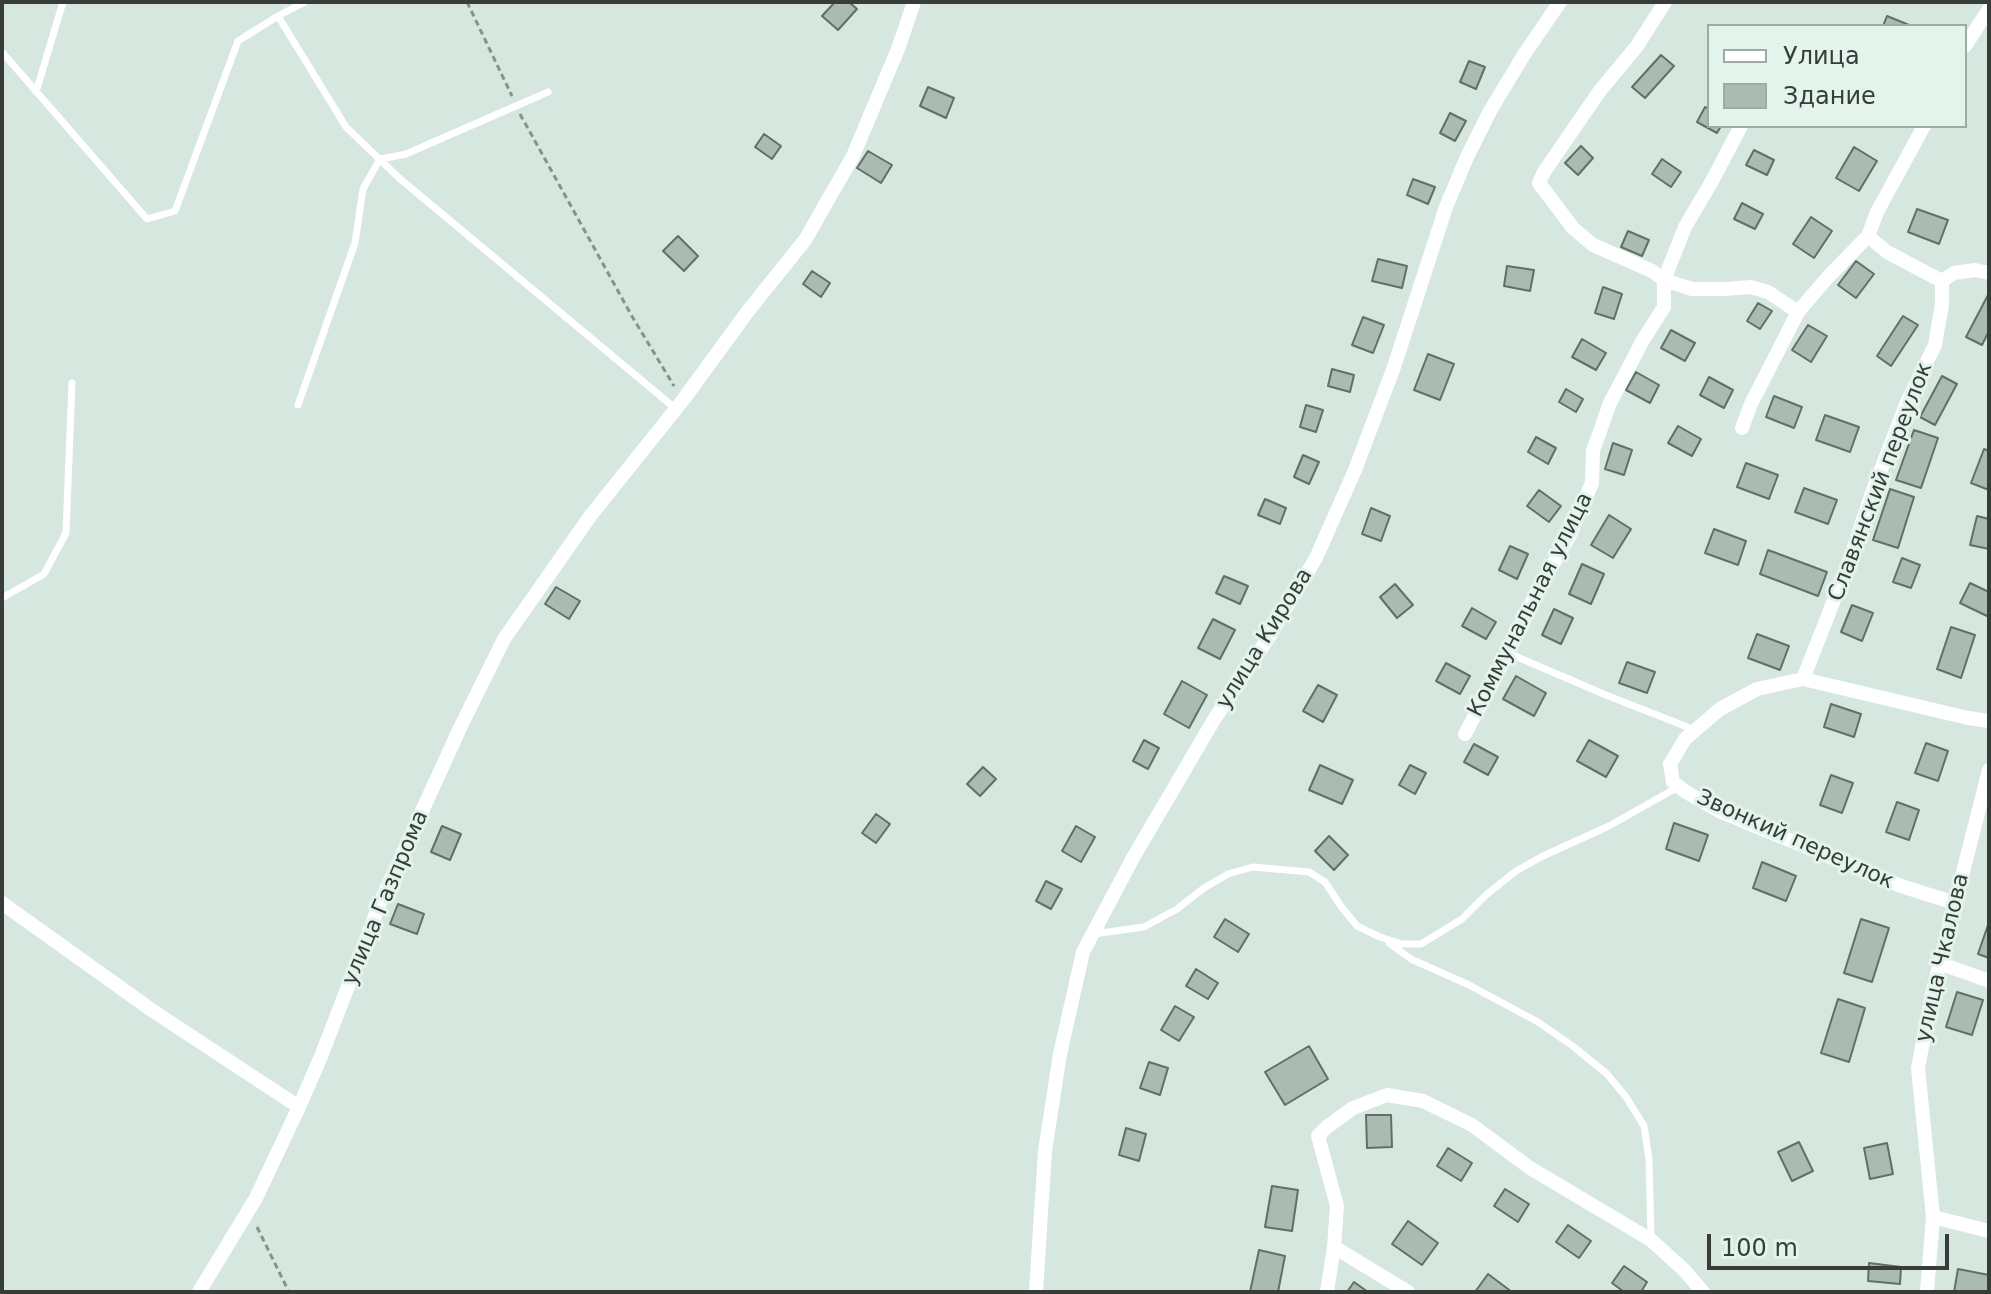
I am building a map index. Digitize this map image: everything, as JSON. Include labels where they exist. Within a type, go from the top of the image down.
[{"type":"street","name":"улица Газпрома","points":[[199,1292],[249,1211],[299,1107],[380,903],[504,639],[591,515],[805,240],[853,156],[898,49],[914,2]]},
{"type":"street","name":"улица Кирова","points":[[1036,1292],[1045,1151],[1060,1054],[1083,952],[1134,856],[1207,732],[1316,558],[1355,470],[1394,367],[1446,207],[1467,157],[1490,111],[1560,2]]},
{"type":"street","points":[[1665,2],[1637,46],[1599,92],[1539,183],[1573,228],[1593,245],[1652,271],[1664,280],[1692,289],[1751,287],[1768,292],[1798,312]]},
{"type":"street","points":[[1967,43],[1989,9]]},
{"type":"street","name":"Коммунальная улица","points":[[1465,734],[1536,593],[1569,537],[1592,483],[1593,451],[1610,403],[1664,307],[1664,280],[1685,227],[1740,128]]},
{"type":"street","points":[[1742,428],[1798,312],[1868,236],[1877,212],[1923,128]]},
{"type":"street","points":[[1868,236],[1887,252],[1942,281],[1954,273],[1975,270],[1989,273]]},
{"type":"street","name":"Славянский переулок","points":[[1803,679],[1907,402],[1935,345],[1942,304],[1942,281]]},
{"type":"street","name":"Звонкий переулок","points":[[1955,903],[1901,886],[1719,811],[1673,782],[1670,764],[1685,739],[1720,709],[1757,689],[1803,679],[1989,721]]},
{"type":"street","name":"улица Чкалова","points":[[1927,1292],[1933,1217],[1918,1068],[1939,963],[1986,792],[1989,770]]},
{"type":"street","points":[[2,903],[153,1011],[299,1107]]},
{"type":"street","points":[[1939,963],[1989,981]]},
{"type":"street","points":[[1327,1292],[1337,1206],[1318,1136],[1353,1108],[1387,1095],[1423,1101],[1472,1125],[1530,1168],[1651,1240],[1703,1292]]},
{"type":"street","points":[[1933,1217],[1989,1231]]},
{"type":"street","points":[[1334,1247],[1408,1292]]},
{"type":"lane","points":[[36,92],[63,2]]},
{"type":"lane","points":[[2,52],[147,219],[175,211],[238,41],[305,2]]},
{"type":"lane","points":[[278,16],[346,127],[399,178],[680,404]]},
{"type":"lane","points":[[298,405],[355,243],[363,189],[380,159],[406,154],[548,92]]},
{"type":"lane","points":[[2,598],[44,574],[66,533],[72,383]]},
{"type":"lane","points":[[1508,653],[1696,730]]},
{"type":"lane","points":[[1092,935],[1144,927],[1228,874],[1253,867],[1309,872],[1325,882],[1357,926],[1402,944],[1421,944],[1462,919],[1516,871],[1609,826],[1678,786]]},
{"type":"lane","points":[[1380,937],[1411,959],[1469,985],[1538,1022],[1607,1074],[1644,1126],[1649,1159],[1651,1240]]},
{"type":"path","points":[[467,2],[516,106],[680,404]]},
{"type":"path","points":[[249,1211],[289,1292]]},
{"type":"building","points":[[835,2],[849,2],[857,9],[838,30],[822,16]]},
{"type":"building","points":[[1887,16],[1907,24],[1884,24]]},
{"type":"building","points":[[1661,55],[1674,66],[1645,98],[1632,87]]},
{"type":"building","points":[[1469,61],[1485,67],[1476,89],[1460,82]]},
{"type":"building","points":[[928,87],[954,98],[946,118],[920,106]]},
{"type":"building","points":[[1705,107],[1707,108],[1707,128],[1697,122]]},
{"type":"building","points":[[1450,113],[1466,121],[1455,141],[1440,133]]},
{"type":"building","points":[[764,134],[781,146],[772,159],[755,147]]},
{"type":"building","points":[[1581,146],[1593,158],[1578,175],[1565,163]]},
{"type":"building","points":[[1854,147],[1877,161],[1859,191],[1836,178]]},
{"type":"building","points":[[1754,150],[1774,160],[1767,175],[1746,165]]},
{"type":"building","points":[[868,151],[892,165],[881,183],[857,168]]},
{"type":"building","points":[[1662,159],[1681,172],[1671,187],[1652,174]]},
{"type":"building","points":[[1413,179],[1435,187],[1428,204],[1407,195]]},
{"type":"building","points":[[1742,203],[1763,214],[1755,229],[1734,219]]},
{"type":"building","points":[[1917,209],[1948,220],[1939,244],[1908,232]]},
{"type":"building","points":[[1811,217],[1832,231],[1814,258],[1793,244]]},
{"type":"building","points":[[1628,231],[1649,240],[1642,256],[1621,247]]},
{"type":"building","points":[[678,236],[698,256],[684,271],[663,251]]},
{"type":"building","points":[[1378,259],[1407,266],[1402,288],[1372,281]]},
{"type":"building","points":[[1856,261],[1874,274],[1856,298],[1838,285]]},
{"type":"building","points":[[1507,266],[1534,270],[1530,291],[1504,286]]},
{"type":"building","points":[[812,271],[830,283],[821,297],[803,284]]},
{"type":"building","points":[[1603,287],[1622,294],[1614,319],[1595,313]]},
{"type":"building","points":[[1988,295],[1989,331],[1982,345],[1966,337]]},
{"type":"building","points":[[1758,303],[1772,311],[1760,329],[1747,321]]},
{"type":"building","points":[[1903,316],[1918,325],[1891,366],[1877,356]]},
{"type":"building","points":[[1363,317],[1384,325],[1373,353],[1352,345]]},
{"type":"building","points":[[1808,325],[1827,336],[1811,362],[1792,350]]},
{"type":"building","points":[[1671,330],[1695,343],[1685,361],[1661,348]]},
{"type":"building","points":[[1582,339],[1606,353],[1596,370],[1572,357]]},
{"type":"building","points":[[1428,354],[1454,364],[1440,400],[1414,390]]},
{"type":"building","points":[[1332,369],[1354,375],[1350,392],[1328,386]]},
{"type":"building","points":[[1636,372],[1659,385],[1650,403],[1626,390]]},
{"type":"building","points":[[1942,376],[1957,384],[1935,425],[1920,417]]},
{"type":"building","points":[[1709,377],[1733,390],[1724,408],[1700,395]]},
{"type":"building","points":[[1566,389],[1583,399],[1576,412],[1559,402]]},
{"type":"building","points":[[1774,396],[1802,407],[1794,428],[1766,417]]},
{"type":"building","points":[[1306,405],[1323,410],[1316,432],[1300,427]]},
{"type":"building","points":[[1825,415],[1859,427],[1850,452],[1816,440]]},
{"type":"building","points":[[1678,426],[1701,439],[1692,456],[1668,443]]},
{"type":"building","points":[[1914,430],[1938,438],[1921,488],[1896,480]]},
{"type":"building","points":[[1536,437],[1556,448],[1548,464],[1528,452]]},
{"type":"building","points":[[1613,443],[1632,450],[1624,475],[1605,469]]},
{"type":"building","points":[[1984,449],[1989,451],[1989,490],[1971,483]]},
{"type":"building","points":[[1303,455],[1319,462],[1309,484],[1294,477]]},
{"type":"building","points":[[1746,463],[1778,475],[1769,499],[1737,487]]},
{"type":"building","points":[[1804,488],[1837,500],[1828,524],[1795,512]]},
{"type":"building","points":[[1890,489],[1914,497],[1898,548],[1873,540]]},
{"type":"building","points":[[1539,490],[1561,506],[1549,522],[1527,506]]},
{"type":"building","points":[[1265,499],[1286,508],[1280,524],[1258,515]]},
{"type":"building","points":[[1371,508],[1390,516],[1381,541],[1362,534]]},
{"type":"building","points":[[1609,515],[1631,529],[1613,558],[1591,545]]},
{"type":"building","points":[[1977,516],[1989,519],[1989,549],[1970,545]]},
{"type":"building","points":[[1714,529],[1746,541],[1738,565],[1705,553]]},
{"type":"building","points":[[1510,546],[1528,554],[1517,579],[1499,570]]},
{"type":"building","points":[[1768,550],[1827,572],[1818,596],[1760,574]]},
{"type":"building","points":[[1902,558],[1920,565],[1911,588],[1893,582]]},
{"type":"building","points":[[1582,564],[1604,574],[1591,604],[1569,594]]},
{"type":"building","points":[[1224,576],[1248,586],[1240,604],[1216,593]]},
{"type":"building","points":[[1970,583],[1989,592],[1987,616],[1960,603]]},
{"type":"building","points":[[1395,584],[1413,605],[1397,618],[1380,597]]},
{"type":"building","points":[[556,587],[580,601],[569,619],[545,604]]},
{"type":"building","points":[[1852,605],[1873,613],[1862,641],[1841,632]]},
{"type":"building","points":[[1472,608],[1496,622],[1486,639],[1462,626]]},
{"type":"building","points":[[1554,609],[1573,618],[1561,644],[1542,635]]},
{"type":"building","points":[[1213,619],[1235,630],[1220,659],[1198,648]]},
{"type":"building","points":[[1951,627],[1975,635],[1961,678],[1937,669]]},
{"type":"building","points":[[1757,634],[1789,646],[1780,670],[1748,658]]},
{"type":"building","points":[[1627,662],[1655,672],[1647,693],[1619,683]]},
{"type":"building","points":[[1446,663],[1470,676],[1460,694],[1436,681]]},
{"type":"building","points":[[1516,676],[1546,693],[1534,716],[1503,699]]},
{"type":"building","points":[[1182,681],[1207,695],[1189,728],[1164,714]]},
{"type":"building","points":[[1318,685],[1337,695],[1323,722],[1303,711]]},
{"type":"building","points":[[1831,704],[1861,714],[1854,737],[1824,727]]},
{"type":"building","points":[[1144,740],[1159,748],[1148,769],[1133,761]]},
{"type":"building","points":[[1589,740],[1618,756],[1606,777],[1577,761]]},
{"type":"building","points":[[1926,743],[1948,751],[1938,781],[1915,773]]},
{"type":"building","points":[[1474,744],[1498,757],[1488,775],[1464,762]]},
{"type":"building","points":[[1320,765],[1353,780],[1342,804],[1309,790]]},
{"type":"building","points":[[1410,765],[1426,773],[1415,794],[1399,785]]},
{"type":"building","points":[[983,767],[996,779],[980,796],[967,784]]},
{"type":"building","points":[[1831,775],[1853,783],[1842,813],[1820,805]]},
{"type":"building","points":[[1897,802],[1919,810],[1909,840],[1886,832]]},
{"type":"building","points":[[876,814],[890,824],[876,843],[862,833]]},
{"type":"building","points":[[1674,823],[1708,835],[1699,861],[1666,849]]},
{"type":"building","points":[[442,826],[461,834],[450,860],[431,852]]},
{"type":"building","points":[[1076,826],[1095,837],[1081,862],[1062,851]]},
{"type":"building","points":[[1329,836],[1348,855],[1334,870],[1315,851]]},
{"type":"building","points":[[1762,862],[1796,876],[1786,901],[1753,888]]},
{"type":"building","points":[[1046,881],[1062,889],[1051,909],[1036,901]]},
{"type":"building","points":[[398,904],[424,914],[417,934],[390,924]]},
{"type":"building","points":[[1225,919],[1249,934],[1238,952],[1214,937]]},
{"type":"building","points":[[1861,919],[1889,928],[1872,982],[1844,973]]},
{"type":"building","points":[[1989,922],[1989,958],[1978,954]]},
{"type":"building","points":[[1196,969],[1218,983],[1208,999],[1186,986]]},
{"type":"building","points":[[1957,992],[1983,1000],[1972,1035],[1946,1027]]},
{"type":"building","points":[[1838,999],[1865,1008],[1849,1062],[1821,1053]]},
{"type":"building","points":[[1175,1006],[1194,1017],[1179,1041],[1161,1030]]},
{"type":"building","points":[[1309,1046],[1328,1079],[1285,1105],[1265,1072]]},
{"type":"building","points":[[1149,1062],[1168,1068],[1160,1095],[1140,1088]]},
{"type":"building","points":[[1366,1115],[1391,1115],[1392,1147],[1367,1148]]},
{"type":"building","points":[[1126,1128],[1146,1134],[1139,1161],[1119,1155]]},
{"type":"building","points":[[1799,1142],[1813,1171],[1792,1181],[1778,1152]]},
{"type":"building","points":[[1887,1143],[1893,1174],[1870,1179],[1864,1148]]},
{"type":"building","points":[[1448,1148],[1472,1163],[1461,1181],[1437,1166]]},
{"type":"building","points":[[1272,1186],[1298,1190],[1292,1231],[1265,1227]]},
{"type":"building","points":[[1505,1189],[1529,1204],[1518,1222],[1494,1206]]},
{"type":"building","points":[[1408,1221],[1438,1243],[1422,1265],[1392,1244]]},
{"type":"building","points":[[1568,1225],[1591,1241],[1579,1258],[1556,1242]]},
{"type":"building","points":[[1259,1250],[1285,1256],[1278,1292],[1250,1292]]},
{"type":"building","points":[[1869,1263],[1901,1267],[1900,1284],[1868,1281]]},
{"type":"building","points":[[1624,1266],[1647,1282],[1641,1292],[1624,1292],[1612,1283]]},
{"type":"building","points":[[1958,1269],[1989,1275],[1989,1292],[1954,1292]]},
{"type":"building","points":[[1488,1274],[1512,1292],[1475,1292]]},
{"type":"building","points":[[1354,1282],[1368,1292],[1347,1292]]}]
